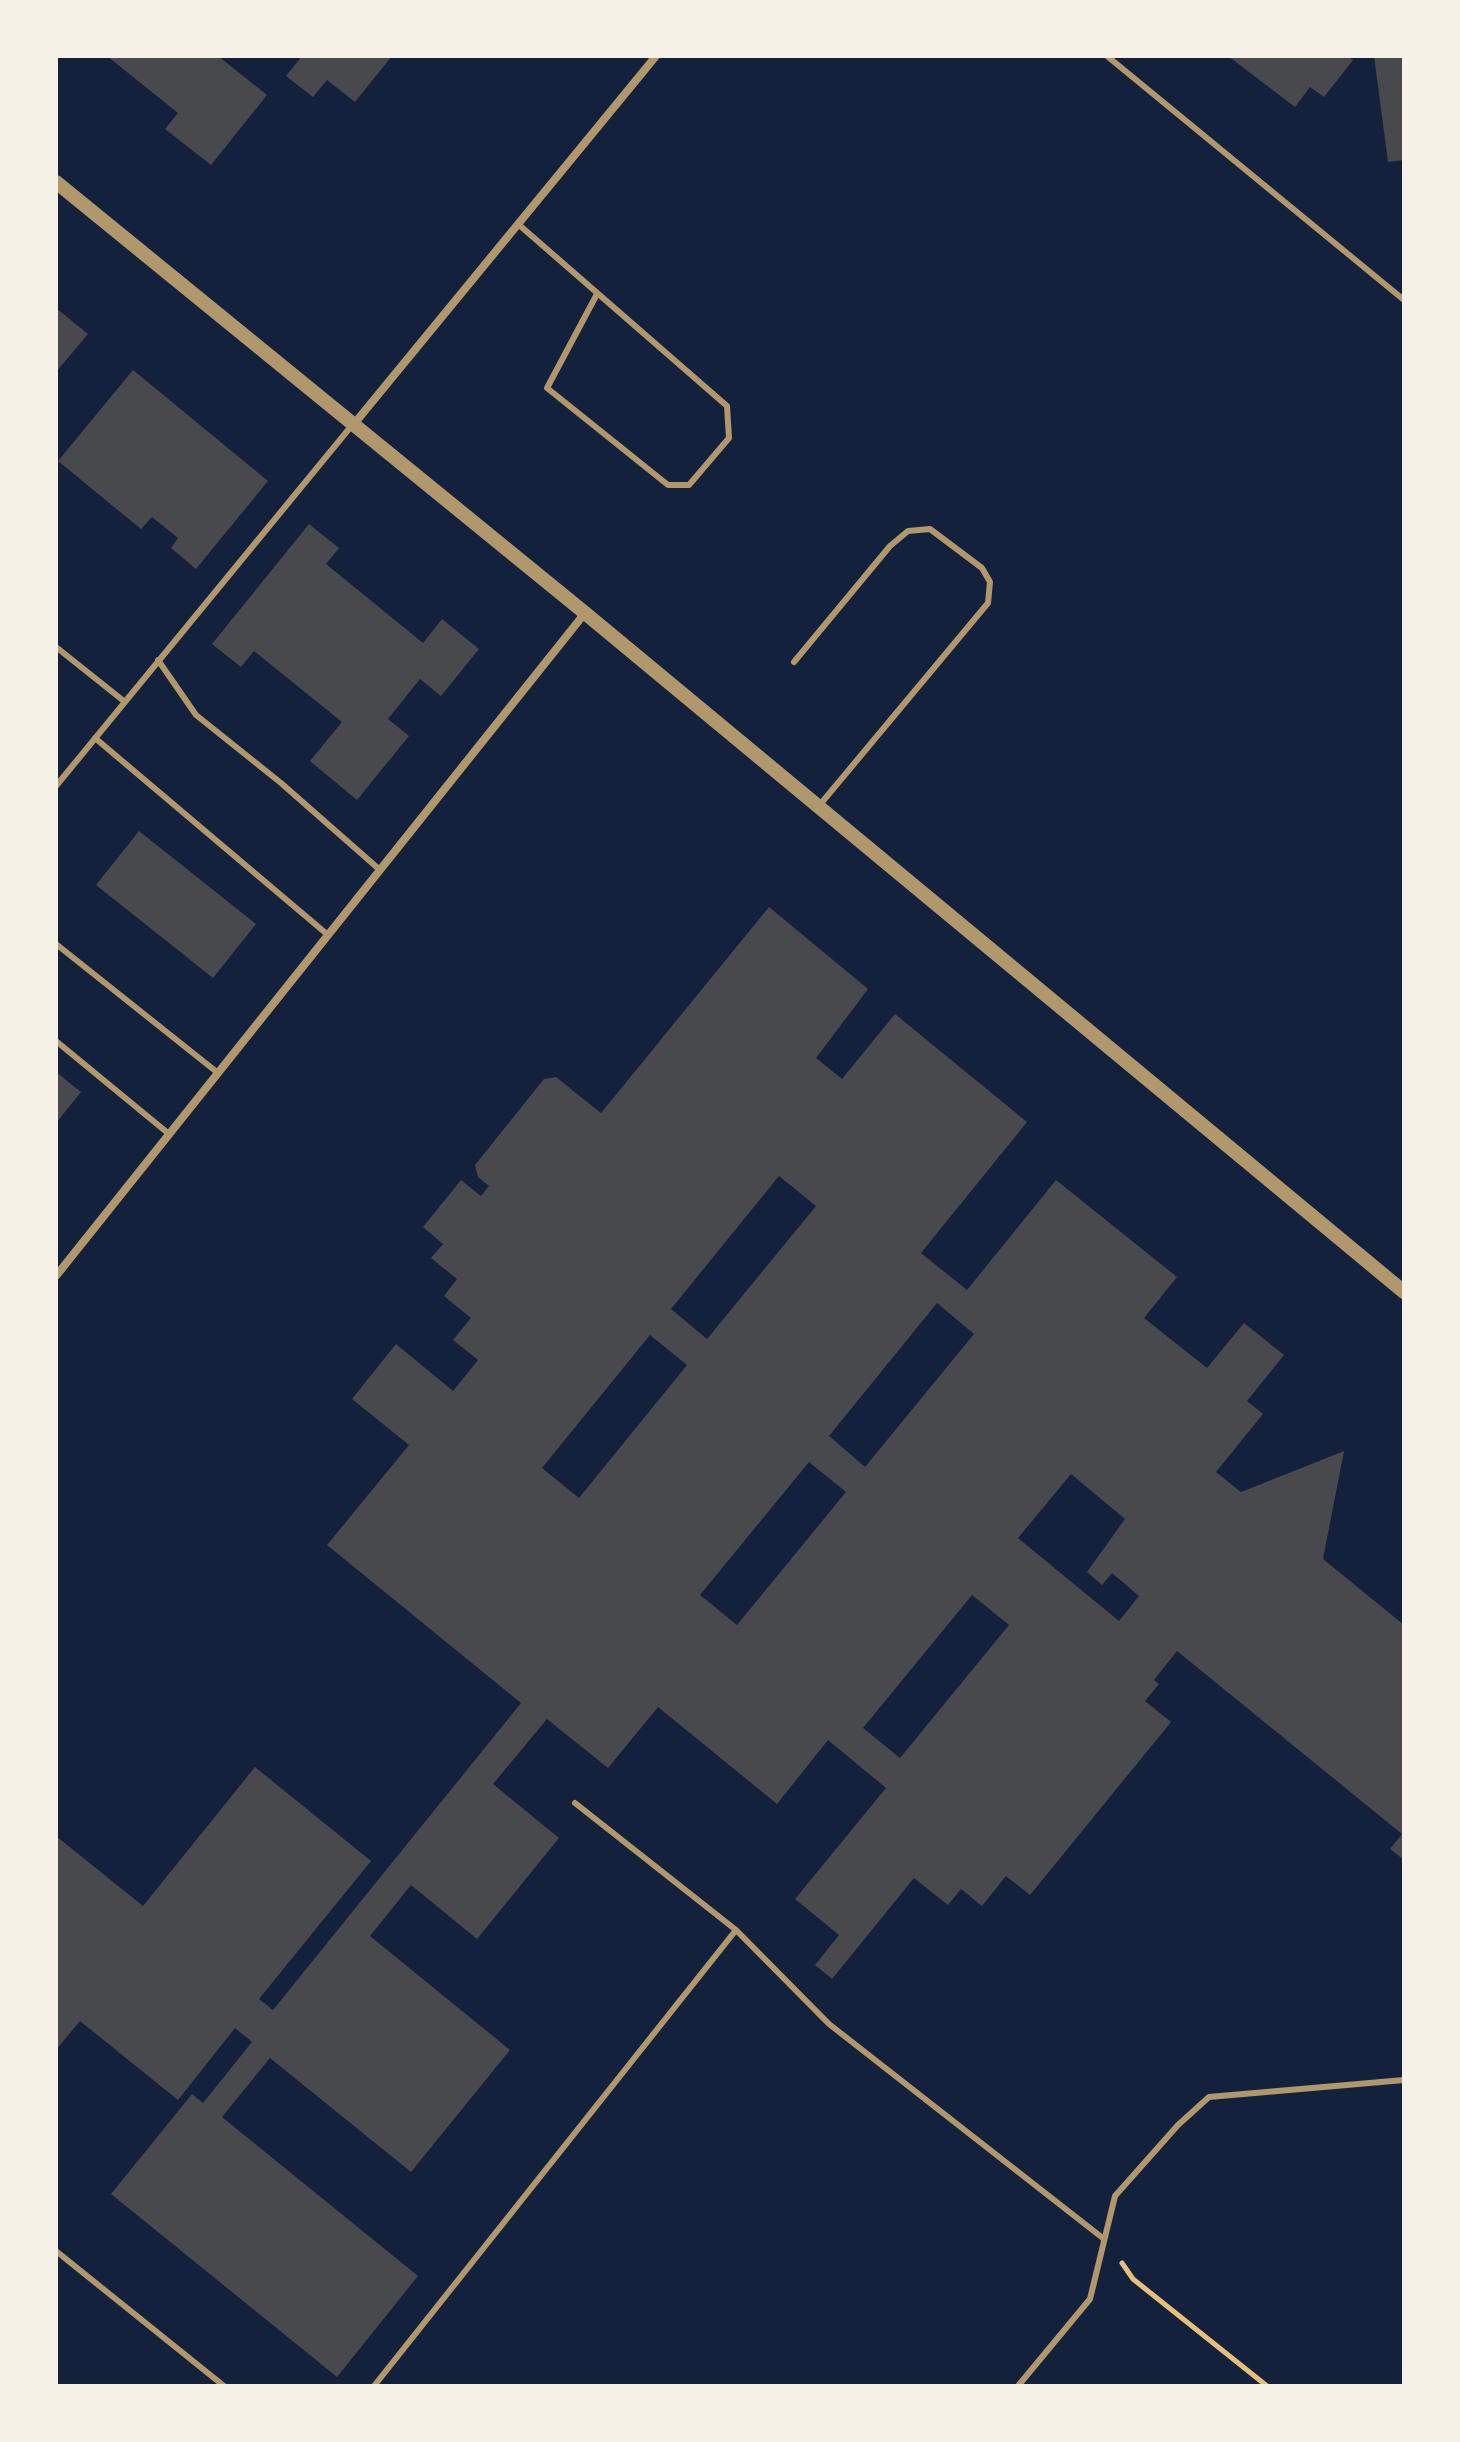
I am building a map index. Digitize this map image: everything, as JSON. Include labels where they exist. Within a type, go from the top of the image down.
[{"type":"street","points":[[354,424],[656,56]]},
{"type":"street","points":[[56,182],[585,613],[1404,1292]]},
{"type":"street","points":[[56,1276],[585,613]]},
{"type":"lane","points":[[1107,56],[1404,300]]},
{"type":"lane","points":[[518,224],[727,406],[729,438],[689,485],[668,485],[547,388],[597,294]]},
{"type":"lane","points":[[56,786],[354,424]]},
{"type":"lane","points":[[794,662],[890,546],[908,531],[930,529],[982,568],[990,582],[988,603],[818,807]]},
{"type":"lane","points":[[56,647],[125,702]]},
{"type":"lane","points":[[158,660],[196,715],[281,783],[380,870]]},
{"type":"lane","points":[[95,738],[328,935]]},
{"type":"lane","points":[[56,944],[218,1073]]},
{"type":"lane","points":[[56,1041],[169,1134]]},
{"type":"lane","points":[[575,1803],[736,1930],[829,2024],[1104,2239]]},
{"type":"lane","points":[[374,2386],[736,1930]]},
{"type":"lane","points":[[1018,2386],[1090,2299],[1115,2196],[1178,2125],[1209,2097],[1404,2080]]},
{"type":"lane","points":[[56,2251],[224,2386]]},
{"type":"path","points":[[1104,2239],[1133,2279],[1267,2386]]},
{"type":"building","points":[[107,56],[218,56],[267,95],[211,165],[165,129],[178,113]]},
{"type":"building","points":[[302,56],[392,56],[355,102],[327,80],[313,97],[286,76]]},
{"type":"building","points":[[1228,56],[1348,56],[1353,60],[1324,97],[1310,87],[1295,107]]},
{"type":"building","points":[[1374,56],[1404,56],[1404,160],[1388,162]]},
{"type":"building","points":[[56,308],[88,334],[56,372]]},
{"type":"building","points":[[133,370],[268,481],[196,569],[171,548],[178,538],[152,517],[141,529],[58,461]]},
{"type":"building","points":[[309,524],[339,548],[326,564],[423,643],[442,619],[479,649],[441,696],[420,679],[388,719],[409,736],[357,800],[310,761],[342,722],[254,651],[241,667],[212,644]]},
{"type":"building","points":[[139,831],[256,924],[213,978],[96,885]]},
{"type":"building","points":[[769,907],[868,989],[816,1058],[842,1079],[895,1014],[1027,1122],[921,1253],[967,1290],[1056,1180],[1177,1277],[1144,1318],[1207,1368],[1244,1323],[1284,1355],[1247,1401],[1263,1414],[1216,1472],[1241,1492],[1344,1451],[1323,1559],[1404,1625],[1404,1860],[1390,1849],[1402,1834],[1177,1651],[1154,1680],[1159,1684],[1145,1701],[1171,1722],[1030,1895],[1006,1876],[982,1906],[961,1889],[948,1905],[914,1878],[832,1979],[815,1965],[839,1935],[795,1899],[886,1788],[828,1740],[777,1804],[658,1707],[608,1768],[547,1719],[493,1784],[559,1838],[477,1939],[411,1885],[370,1936],[510,2050],[411,2172],[270,2058],[222,2117],[418,2276],[337,2377],[111,2194],[192,2094],[203,2103],[252,2042],[235,2028],[178,2100],[80,2021],[56,2050],[56,1836],[143,1906],[255,1767],[371,1861],[259,1999],[273,2010],[521,1703],[327,1545],[409,1445],[352,1399],[396,1344],[453,1391],[478,1360],[453,1340],[471,1318],[444,1296],[457,1279],[431,1258],[443,1244],[423,1227],[461,1180],[481,1196],[489,1186],[478,1177],[475,1165],[544,1079],[556,1077],[601,1113]],"holes":[[[779,1176],[816,1206],[707,1339],[671,1309]],[[937,1303],[974,1334],[865,1467],[829,1436]],[[650,1335],[687,1365],[579,1498],[542,1468]],[[809,1462],[846,1492],[737,1625],[700,1595]],[[1071,1474],[1125,1519],[1087,1572],[1102,1585],[1112,1573],[1139,1596],[1119,1621],[1018,1538]],[[972,1595],[1009,1625],[900,1758],[863,1728]]]},
{"type":"building","points":[[56,1072],[81,1092],[56,1123]]}]
